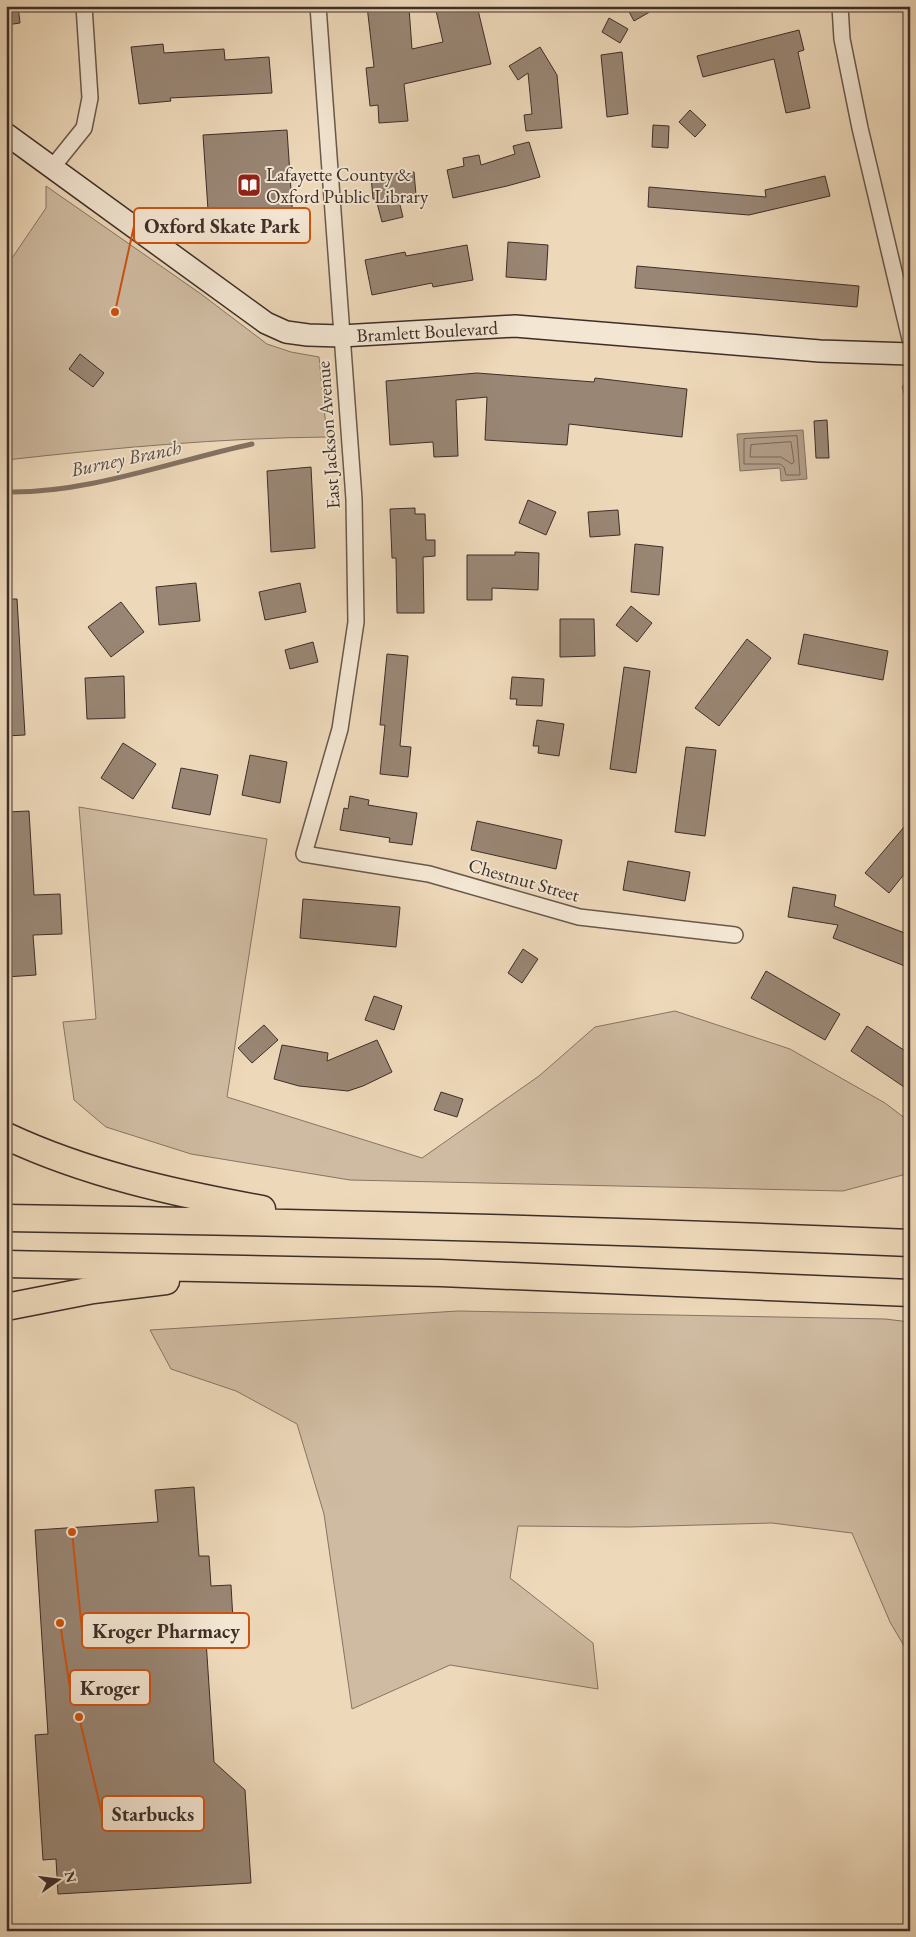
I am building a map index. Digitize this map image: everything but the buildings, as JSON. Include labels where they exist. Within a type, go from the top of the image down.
[{"type":"highway","points":[[6,1136],[31,1148],[128,1180],[199,1197],[336,1222]]},
{"type":"highway","points":[[6,1218],[336,1222],[910,1243]]},
{"type":"highway","points":[[6,1264],[441,1273],[910,1292]]},
{"type":"highway","points":[[6,1307],[93,1290],[260,1270]]},
{"type":"street","points":[[51,169],[84,128],[90,98],[84,6]]},
{"type":"street","name":"East Jackson Avenue","points":[[304,854],[340,729],[356,622],[354,499],[318,6]]},
{"type":"street","points":[[840,6],[842,39],[860,128],[910,339]]},
{"type":"street","name":"Bramlett Boulevard","points":[[6,134],[51,169],[266,323],[286,332],[341,336],[515,326],[820,351],[910,354]]},
{"type":"street","name":"Chestnut Street","points":[[304,854],[429,874],[579,917],[735,935]]},
{"type":"shaded area","points":[[46,186],[201,294],[267,344],[291,352],[319,357],[327,437],[167,444],[6,460],[6,267],[46,208]]},
{"type":"shaded area","points":[[905,383],[910,394],[910,412],[902,387]]},
{"type":"shaded area","points":[[79,807],[267,839],[227,1097],[422,1158],[539,1076],[595,1027],[675,1011],[790,1049],[885,1103],[910,1122],[910,1173],[843,1191],[350,1180],[191,1154],[106,1127],[74,1100],[63,1022],[96,1019]]},
{"type":"shaded area","points":[[458,1311],[885,1319],[910,1322],[910,1656],[890,1622],[852,1533],[772,1523],[629,1527],[518,1526],[510,1578],[593,1643],[598,1689],[450,1665],[352,1709],[324,1514],[297,1424],[236,1391],[171,1369],[150,1330]]},
{"type":"water","points":[[803,430],[807,479],[781,481],[780,468],[740,471],[737,434]]},
{"type":"waterway","name":"Burney Branch","points":[[6,492],[67,488],[99,482],[252,444]]},
{"type":"place","name":"Lafayette County & Oxford Public Library","points":[[249,185]]},
{"type":"place","name":"Oxford Skate Park","points":[[115,312]]},
{"type":"place","name":"Kroger Pharmacy","points":[[72,1532]]},
{"type":"place","name":"Kroger","points":[[60,1623]]},
{"type":"place","name":"Starbucks","points":[[79,1717]]}]
